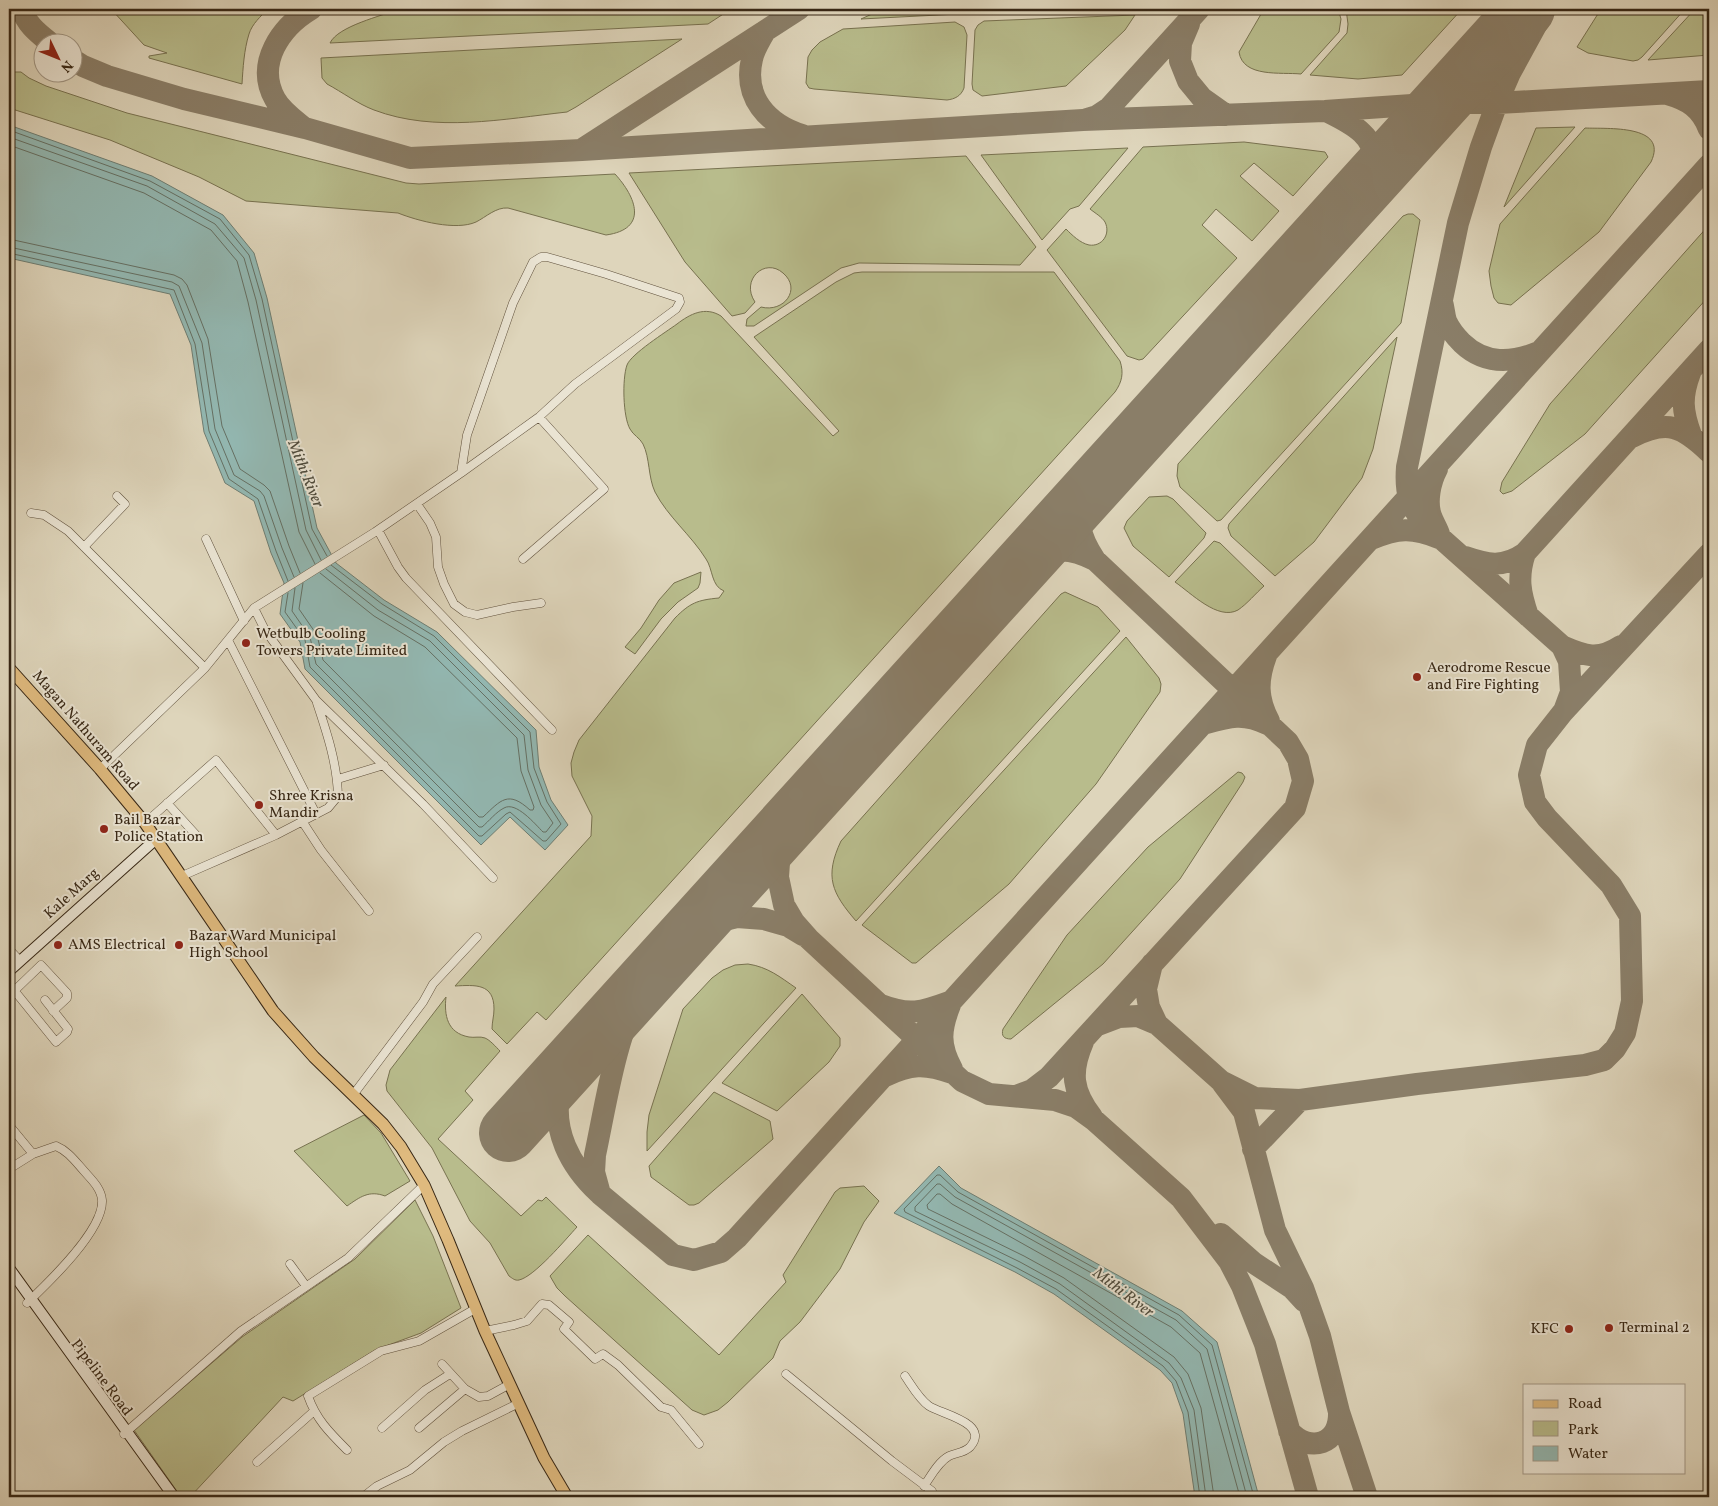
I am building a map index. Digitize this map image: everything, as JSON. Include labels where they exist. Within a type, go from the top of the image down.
[{"type":"main road","name":"Magan Nathuram Road","points":[[9,668],[100,769],[145,823],[273,1010],[314,1056],[383,1124],[401,1147],[424,1185],[485,1332],[544,1458],[568,1497]]},
{"type":"street","points":[[100,769],[205,668],[254,608],[377,531],[417,504],[461,473],[539,417],[575,384],[676,309],[680,302],[678,298],[563,261],[547,257],[536,259],[531,265],[514,303],[467,435],[461,473]]},
{"type":"street","points":[[523,559],[604,489],[539,417]]},
{"type":"street","points":[[84,547],[125,504],[117,496]]},
{"type":"street","points":[[417,504],[436,537],[438,567],[454,604],[465,612],[476,616],[513,607],[541,603]]},
{"type":"street","points":[[31,513],[44,515],[68,532],[205,668]]},
{"type":"street","points":[[377,531],[406,578],[552,730]]},
{"type":"street","points":[[206,539],[244,621]]},
{"type":"street","points":[[254,608],[265,630],[316,700],[384,766],[493,878]]},
{"type":"street","points":[[228,640],[316,814]]},
{"type":"street","points":[[182,876],[276,835],[328,808],[338,796],[338,780],[329,739],[316,700]]},
{"type":"street","points":[[145,823],[216,760],[276,835]]},
{"type":"street","points":[[338,780],[384,766]]},
{"type":"street","points":[[167,803],[197,836]]},
{"type":"street","points":[[302,821],[321,850],[369,911]]},
{"type":"street","name":"Kale Marg","points":[[9,971],[28,962],[156,839]]},
{"type":"street","points":[[353,1095],[423,1002],[433,984],[477,937]]},
{"type":"street","points":[[9,949],[28,962],[42,966],[67,993],[67,998],[53,1011]]},
{"type":"street","points":[[28,962],[11,988],[56,1042],[68,1032],[68,1029],[45,1000]]},
{"type":"street","points":[[9,1125],[12,1134],[33,1154]]},
{"type":"street","points":[[9,1169],[33,1154],[56,1146],[66,1150],[96,1185],[102,1200],[98,1217],[87,1238],[29,1302],[9,1268]]},
{"type":"street","points":[[125,1433],[241,1331],[348,1258],[424,1185]]},
{"type":"street","points":[[290,1264],[306,1286]]},
{"type":"street","name":"Pipeline Road","points":[[9,1277],[162,1484],[168,1497]]},
{"type":"street","points":[[485,1332],[527,1320],[542,1304],[549,1305],[569,1322],[564,1329],[595,1359],[603,1354],[618,1365],[661,1407],[671,1410],[699,1444]]},
{"type":"street","points":[[347,1450],[327,1430],[313,1412],[308,1396],[381,1351],[419,1341],[475,1309]]},
{"type":"street","points":[[442,1364],[466,1389],[482,1398],[510,1384]]},
{"type":"street","points":[[382,1428],[425,1390],[450,1374]]},
{"type":"street","points":[[786,1374],[932,1491],[933,1497]]},
{"type":"street","points":[[904,1376],[922,1400],[937,1410],[966,1422],[973,1431],[974,1437],[970,1447],[945,1459],[924,1486]]},
{"type":"street","points":[[419,1428],[466,1389]]},
{"type":"street","points":[[363,1497],[377,1486],[410,1470],[444,1442],[462,1431],[519,1403]]},
{"type":"street","points":[[257,1462],[313,1412]]},
{"type":"street","points":[[162,1484],[174,1497]]},
{"type":"green space","points":[[111,9],[268,9],[250,30],[245,53],[242,84],[149,58],[149,56],[167,53],[144,45]]},
{"type":"green space","points":[[399,9],[731,9],[708,24],[330,43],[342,32],[361,22]]},
{"type":"green space","points":[[883,9],[966,9],[958,14],[861,19]]},
{"type":"green space","points":[[982,9],[1065,9],[989,12]]},
{"type":"green space","points":[[1264,9],[1338,9],[1341,19],[1339,32],[1301,74],[1255,70],[1242,60],[1239,52]]},
{"type":"green space","points":[[1346,9],[1462,9],[1402,75],[1358,79],[1310,75],[1347,33]]},
{"type":"green space","points":[[1601,9],[1685,9],[1642,57],[1633,61],[1588,53],[1577,47]]},
{"type":"green space","points":[[1695,9],[1709,9],[1709,55],[1648,60]]},
{"type":"green space","points":[[1135,15],[1125,30],[1066,86],[982,96],[973,90],[975,30],[984,21]]},
{"type":"green space","points":[[955,22],[964,27],[967,35],[964,88],[955,98],[947,100],[814,89],[809,88],[806,83],[808,57],[812,50],[820,42],[843,29]]},
{"type":"green space","points":[[682,39],[567,112],[494,121],[445,123],[397,117],[362,105],[327,84],[322,78],[321,58]]},
{"type":"green space","points":[[9,72],[21,72],[32,79],[32,82],[38,82],[127,113],[406,183],[419,184],[615,174],[633,202],[633,219],[629,226],[620,232],[606,235],[508,208],[495,211],[468,225],[458,226],[426,222],[398,213],[246,201],[199,177],[110,140],[9,108]]},
{"type":"green space","points":[[1575,127],[1504,207],[1536,128]]},
{"type":"green space","points":[[1585,128],[1620,129],[1644,135],[1651,141],[1654,150],[1651,162],[1599,232],[1511,305],[1498,303],[1494,298],[1489,271],[1500,224]]},
{"type":"green space","points":[[1244,142],[1325,152],[1328,157],[1293,196],[1254,163],[1240,176],[1279,211],[1252,241],[1216,209],[1202,225],[1237,258],[1143,359],[1139,360],[1127,356],[1047,250],[1066,229],[1076,238],[1089,245],[1098,244],[1104,239],[1107,231],[1105,222],[1090,209],[1143,147]]},
{"type":"green space","points":[[1128,148],[1079,206],[1070,209],[1042,240],[981,155]]},
{"type":"green space","points":[[966,156],[1036,247],[1020,265],[859,263],[841,268],[754,326],[746,326],[747,319],[761,307],[777,306],[788,298],[791,286],[788,279],[776,269],[762,269],[753,279],[751,286],[751,294],[755,302],[745,313],[732,316],[685,262],[629,173]]},
{"type":"green space","points":[[1413,214],[1420,220],[1401,323],[1221,520],[1217,521],[1180,487],[1177,476],[1178,464],[1403,216]]},
{"type":"green space","points":[[1709,225],[1709,296],[1585,434],[1512,491],[1503,494],[1500,491],[1502,482],[1550,404]]},
{"type":"green space","points":[[1054,272],[1120,361],[1122,377],[1119,385],[1115,392],[546,1020],[537,1012],[507,1044],[492,1029],[494,1012],[491,994],[482,987],[455,986],[591,836],[592,816],[572,776],[571,763],[579,740],[675,618],[685,609],[699,601],[719,598],[724,591],[717,585],[708,563],[700,550],[666,510],[655,492],[645,449],[642,442],[630,429],[626,416],[624,388],[627,365],[642,349],[687,317],[698,312],[715,313],[721,316],[833,436],[839,431],[754,337],[836,282],[854,273]]},
{"type":"green space","points":[[1397,337],[1373,449],[1362,478],[1314,542],[1275,576],[1231,536],[1228,528],[1229,524]]},
{"type":"green space","points":[[1167,496],[1173,499],[1206,533],[1204,538],[1169,577],[1133,546],[1124,528],[1127,521],[1149,497]]},
{"type":"green space","points":[[1214,541],[1220,543],[1264,586],[1238,610],[1222,612],[1213,609],[1175,582]]},
{"type":"green space","points":[[701,572],[698,588],[678,602],[661,619],[635,654],[625,647],[641,628],[659,600],[674,583]]},
{"type":"green space","points":[[1065,592],[1098,607],[1120,631],[856,921],[841,902],[833,884],[833,865],[841,841],[1061,594]]},
{"type":"green space","points":[[1126,637],[1159,678],[1161,684],[1160,692],[1096,784],[1009,884],[916,963],[912,963],[862,925]]},
{"type":"green space","points":[[1238,772],[1242,773],[1245,777],[1243,782],[1180,879],[1103,964],[1011,1039],[1004,1037],[1002,1034],[1003,1029],[1067,935],[1148,847]]},
{"type":"green space","points":[[748,964],[768,970],[796,988],[647,1151],[649,1115],[683,1009],[712,978],[723,970],[735,965]]},
{"type":"green space","points":[[802,994],[840,1038],[840,1046],[829,1062],[777,1111],[722,1083]]},
{"type":"green space","points":[[446,997],[448,1022],[456,1032],[469,1037],[485,1038],[500,1051],[465,1091],[473,1100],[438,1139],[521,1216],[538,1200],[542,1201],[546,1197],[577,1227],[541,1265],[519,1280],[509,1276],[490,1243],[470,1221],[432,1148],[387,1091],[386,1085],[390,1070]]},
{"type":"green space","points":[[714,1092],[770,1121],[773,1139],[699,1203],[689,1205],[651,1177],[649,1166]]},
{"type":"green space","points":[[364,1115],[381,1133],[410,1181],[385,1196],[369,1194],[347,1206],[294,1151]]},
{"type":"green space","points":[[864,1186],[879,1201],[864,1222],[840,1269],[800,1322],[780,1341],[773,1358],[728,1402],[718,1410],[704,1415],[692,1410],[565,1296],[557,1288],[550,1276],[588,1235],[719,1355],[786,1282],[783,1275],[835,1192],[840,1188]]},
{"type":"green space","points":[[415,1200],[433,1236],[461,1308],[421,1333],[375,1350],[293,1401],[283,1397],[190,1497],[181,1497],[134,1430],[242,1337],[355,1259]]},
{"type":"water","name":"Mithi River","points":[[9,125],[152,176],[223,215],[254,253],[267,298],[317,528],[336,563],[384,600],[437,632],[536,730],[539,767],[551,800],[568,825],[545,850],[510,817],[481,845],[305,669],[300,642],[280,614],[284,583],[271,553],[254,501],[225,483],[204,432],[191,345],[170,294],[9,258]]},
{"type":"water","name":"Mithi River","points":[[939,1166],[961,1188],[1182,1311],[1217,1342],[1259,1497],[1195,1497],[1183,1414],[1172,1383],[1160,1370],[1054,1294],[1015,1272],[894,1213]]},
{"type":"taxiway","points":[[22,9],[29,24],[37,32]]},
{"type":"taxiway","points":[[302,126],[277,103],[270,86],[268,72],[274,47],[281,36],[311,9]]},
{"type":"taxiway","points":[[584,148],[799,9]]},
{"type":"taxiway","points":[[1087,119],[1097,116],[1109,108],[1199,9]]},
{"type":"taxiway","points":[[1545,9],[1510,73],[1497,103],[1481,147],[1458,223],[1407,467],[1407,484],[1409,499],[1426,525],[1562,646],[1569,661],[1571,692],[1564,711]]},
{"type":"taxiway","points":[[1189,24],[1181,43],[1180,61],[1188,81],[1202,98],[1226,115]]},
{"type":"taxiway","points":[[765,31],[752,59],[750,73],[755,97],[768,116],[778,124],[802,135]]},
{"type":"taxiway","points":[[82,65],[107,76],[184,99],[305,128],[410,158],[582,150],[1083,120],[1325,111],[1441,103],[1497,103],[1709,91]]},
{"type":"taxiway","points":[[1667,94],[1687,102],[1698,110],[1709,129]]},
{"type":"taxiway","points":[[1326,111],[1352,125],[1367,139],[1372,147],[1374,156],[1373,167],[1366,185]]},
{"type":"taxiway","points":[[642,986],[618,1048],[595,1155],[594,1172],[600,1194],[673,1255],[694,1260],[721,1252],[737,1238],[1709,165]]},
{"type":"taxiway","points":[[1442,302],[1446,321],[1455,336],[1480,355],[1499,360],[1509,360],[1539,352]]},
{"type":"taxiway","points":[[1465,557],[1495,564],[1510,561],[1525,553],[1709,350]]},
{"type":"taxiway","points":[[1690,373],[1685,389],[1684,411],[1691,435]]},
{"type":"taxiway","points":[[1632,437],[1655,428],[1674,428],[1690,436],[1709,452]]},
{"type":"taxiway","points":[[1437,469],[1432,480],[1429,505],[1431,516],[1439,534]]},
{"type":"taxiway","points":[[1016,1096],[1032,1090],[1049,1077],[1295,808],[1303,781],[1298,759],[1288,742],[1095,560],[1085,542],[1080,526],[1082,510],[1090,491]]},
{"type":"taxiway","points":[[1371,539],[1405,530],[1421,532],[1439,538]]},
{"type":"taxiway","points":[[1024,563],[1051,552],[1059,551],[1075,552],[1095,560]]},
{"type":"taxiway","points":[[1525,553],[1520,585],[1528,616]]},
{"type":"taxiway","points":[[1152,964],[1146,989],[1149,1007],[1157,1024],[1221,1081],[1255,1098],[1300,1100],[1417,1084],[1585,1065],[1604,1060],[1615,1049],[1625,1033],[1632,1001],[1630,916],[1611,885],[1547,818],[1535,802],[1529,775],[1537,745],[1563,712],[1709,554]]},
{"type":"taxiway","points":[[1562,646],[1592,655],[1605,654],[1621,646]]},
{"type":"taxiway","points":[[1266,656],[1261,673],[1260,697],[1269,721]]},
{"type":"taxiway","points":[[1203,724],[1235,717],[1250,718],[1267,724]]},
{"type":"taxiway","points":[[797,814],[780,848],[778,877],[784,905],[794,922],[809,939],[962,1081],[989,1094],[1055,1100],[1076,1107],[1094,1120],[1181,1198],[1229,1261],[1242,1286],[1265,1344],[1308,1497]]},
{"type":"taxiway","points":[[683,939],[708,924],[737,917],[764,919],[788,926],[803,935]]},
{"type":"taxiway","points":[[881,1005],[908,1012],[923,1010],[949,1002]]},
{"type":"taxiway","points":[[950,1005],[944,1022],[942,1037],[945,1052],[952,1069]]},
{"type":"taxiway","points":[[1098,1025],[1119,1017],[1138,1016],[1157,1024]]},
{"type":"taxiway","points":[[1083,1042],[1076,1063],[1075,1081],[1080,1099],[1092,1117]]},
{"type":"taxiway","points":[[571,1064],[560,1089],[558,1119],[561,1133],[565,1146],[579,1171],[599,1193]]},
{"type":"taxiway","points":[[885,1076],[902,1069],[918,1066],[926,1066],[952,1073]]},
{"type":"taxiway","points":[[1223,1084],[1244,1112],[1275,1230],[1303,1288],[1320,1336],[1339,1412],[1367,1497]]},
{"type":"taxiway","points":[[1253,1149],[1300,1100]]},
{"type":"taxiway","points":[[1221,1234],[1254,1263],[1292,1288],[1304,1301]]},
{"type":"taxiway","points":[[1289,1431],[1297,1438],[1306,1442],[1314,1444],[1322,1442],[1335,1432],[1339,1412]]},
{"type":"runway","points":[[508,1133],[1526,9]]},
{"type":"place","name":"Wetbulb Cooling Towers Private Limited","points":[[246,643]]},
{"type":"place","name":"Aerodrome Rescue and Fire Fighting","points":[[1417,677]]},
{"type":"place","name":"Shree Krisna Mandir","points":[[259,805]]},
{"type":"place","name":"Bail Bazar Police Station","points":[[104,829]]},
{"type":"place","name":"AMS Electrical","points":[[58,945]]},
{"type":"place","name":"Bazar Ward Municipal High School","points":[[179,945]]},
{"type":"place","name":"Terminal 2","points":[[1609,1328]]},
{"type":"place","name":"KFC","points":[[1569,1329]]}]
